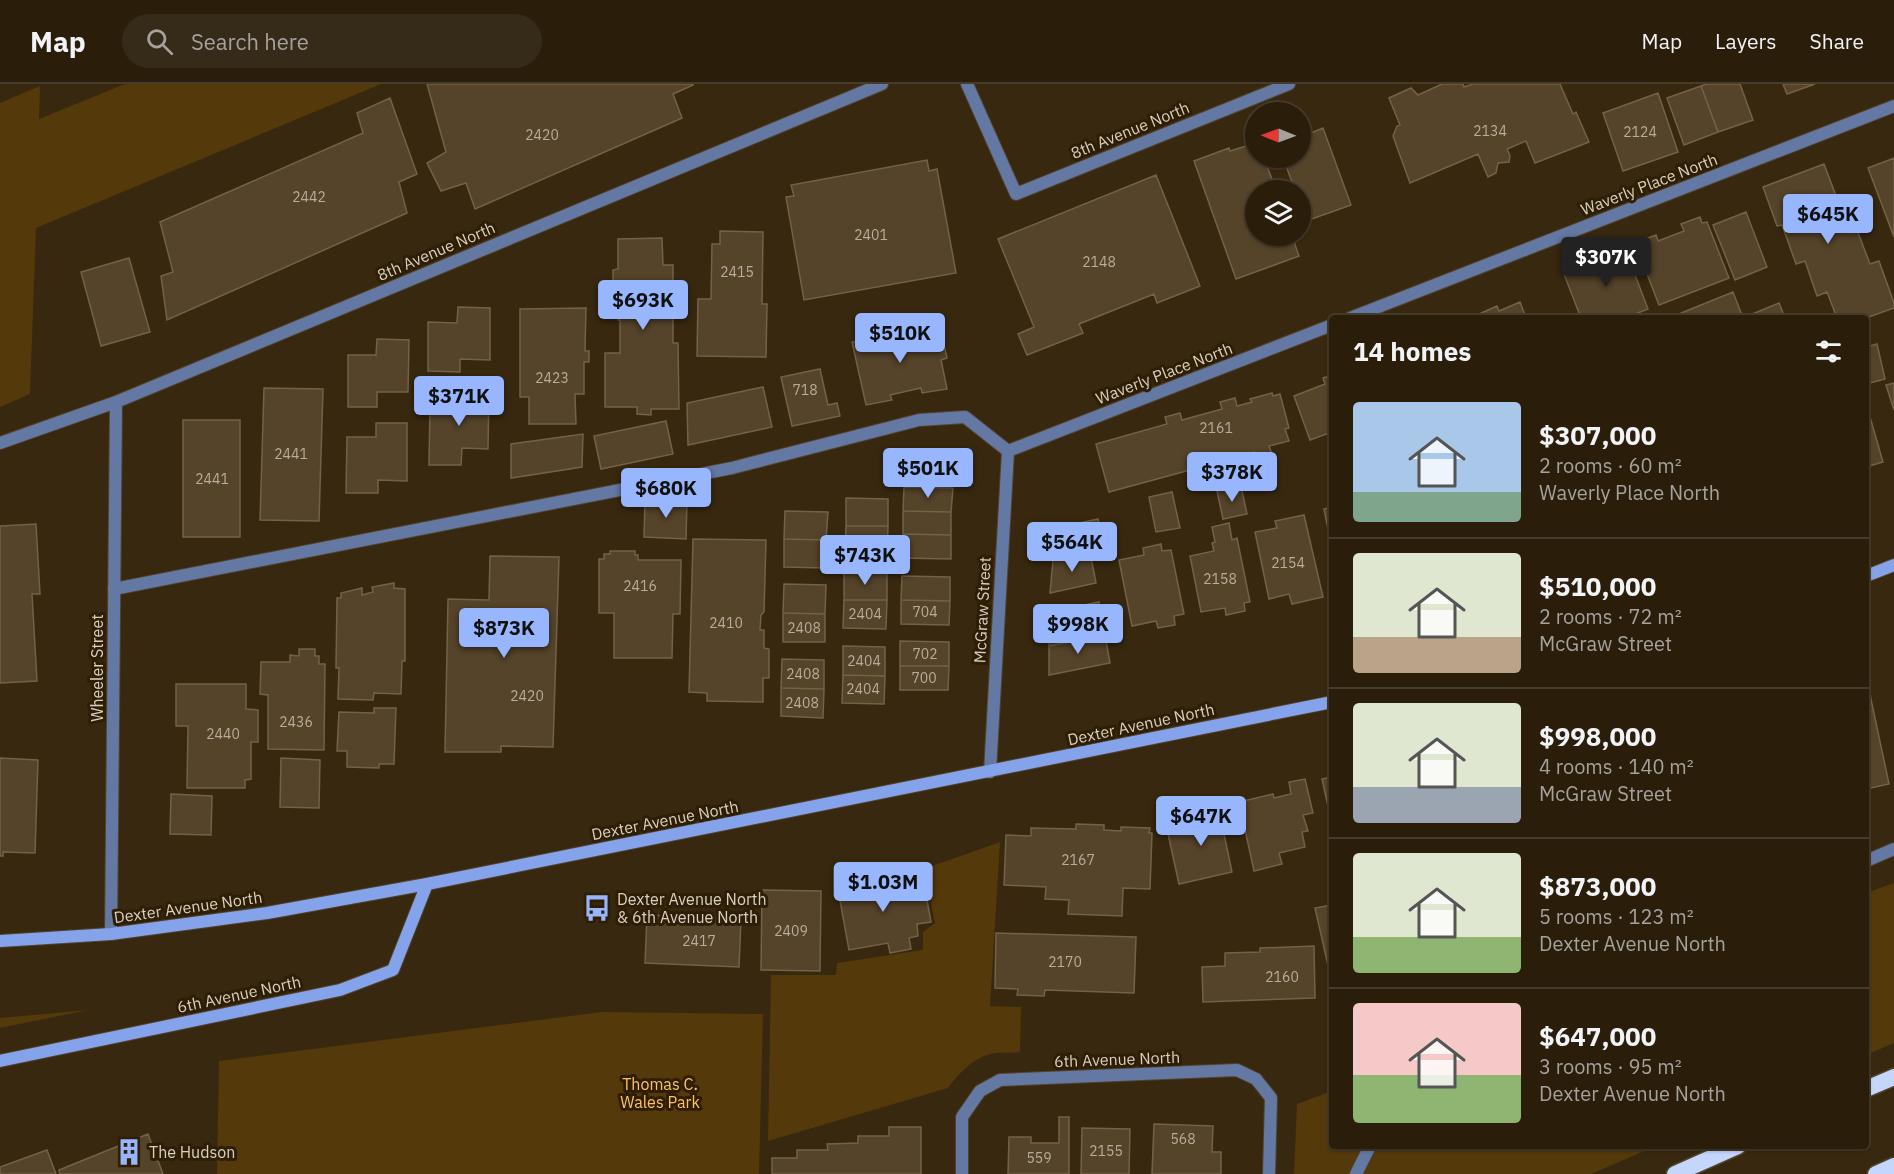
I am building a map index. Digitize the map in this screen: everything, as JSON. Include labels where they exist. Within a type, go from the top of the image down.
[{"type":"highway","points":[[1869,1088],[1894,1077]]},
{"type":"highway","points":[[1675,1174],[1731,1149]]},
{"type":"highway","points":[[1876,1174],[1894,1166]]},
{"type":"main road","points":[[1869,575],[1894,565]]},
{"type":"main road","name":"Dexter Avenue North","points":[[0,941],[111,934],[267,913],[427,884],[1329,703]]},
{"type":"main road","name":"6th Avenue North","points":[[0,1061],[340,990],[393,970],[427,884]]},
{"type":"street","name":"8th Avenue North","points":[[0,443],[116,402],[882,84]]},
{"type":"street","name":"8th Avenue North","points":[[967,84],[1016,194],[1289,84]]},
{"type":"street","name":"Waverly Place North","points":[[1358,315],[1894,106]]},
{"type":"street","name":"Waverly Place North","points":[[1008,451],[1329,326]]},
{"type":"street","name":"Wheeler Street","points":[[111,934],[116,402]]},
{"type":"street","points":[[114,589],[732,468],[919,420],[965,417],[1008,451]]},
{"type":"street","name":"McGraw Street","points":[[990,772],[1008,451]]},
{"type":"street","points":[[1869,860],[1894,849]]},
{"type":"street","name":"6th Avenue North","points":[[962,1174],[962,1117],[980,1091],[999,1080],[1237,1070],[1256,1079],[1270,1098],[1269,1174]]},
{"type":"street","points":[[1356,1174],[1368,1149]]},
{"type":"green space","points":[[125,84],[381,84],[36,228],[30,394],[0,407],[0,103],[40,86],[39,119]]},
{"type":"green space","points":[[1000,842],[990,1006],[1021,1007],[1020,1052],[993,1053],[977,1059],[956,1077],[948,1088],[768,1141],[771,975],[836,975],[837,963],[923,950],[923,932],[935,923],[924,869]]},
{"type":"green space","points":[[1894,883],[1894,1043],[1869,1054],[1869,892]]},
{"type":"green space","points":[[88,1010],[0,1028],[0,1018]]},
{"type":"green space","name":"Thomas C. Wales Park","points":[[602,1012],[763,1014],[759,1174],[217,1174],[219,1061]]},
{"type":"green space","points":[[1329,1092],[1329,1149],[1649,1149],[1591,1174],[1294,1174],[1297,1104]]},
{"type":"building","points":[[427,84],[693,85],[673,94],[682,118],[475,209],[466,183],[441,191],[427,163],[446,152]]},
{"type":"building","points":[[1442,84],[1463,84],[1464,87],[1473,84],[1560,84],[1589,142],[1535,163],[1526,141],[1507,149],[1510,156],[1509,162],[1498,163],[1496,173],[1488,177],[1478,154],[1410,183],[1393,136],[1397,126],[1400,125],[1389,98],[1411,88],[1418,95]]},
{"type":"building","points":[[1740,84],[1753,120],[1718,132],[1701,86]]},
{"type":"building","points":[[1783,84],[1815,84],[1787,94]]},
{"type":"building","points":[[1701,86],[1718,132],[1684,145],[1667,98]]},
{"type":"building","points":[[1658,93],[1678,152],[1623,171],[1603,113]]},
{"type":"building","points":[[390,98],[417,174],[399,182],[407,213],[167,320],[161,276],[173,272],[160,222],[363,133],[357,113]]},
{"type":"building","points":[[1323,128],[1351,205],[1311,219],[1311,180],[1291,180],[1287,168],[1311,168],[1311,133]]},
{"type":"building","points":[[1245,146],[1245,168],[1268,168],[1272,180],[1245,180],[1245,246],[1296,246],[1299,256],[1236,279],[1194,161],[1229,148],[1230,151]]},
{"type":"building","points":[[1894,158],[1894,237],[1868,168]]},
{"type":"building","points":[[927,160],[929,171],[937,169],[956,273],[804,300],[786,197],[794,196],[791,185]]},
{"type":"building","points":[[1824,164],[1850,233],[1857,230],[1870,264],[1879,261],[1894,308],[1869,317],[1869,315],[1836,315],[1827,292],[1817,296],[1805,261],[1796,264],[1782,225],[1777,226],[1763,187]]},
{"type":"building","points":[[1156,175],[1200,286],[1157,303],[1154,294],[1079,324],[1083,333],[1027,355],[1018,334],[1034,327],[998,239]]},
{"type":"building","points":[[1746,212],[1767,267],[1735,280],[1713,225]]},
{"type":"building","points":[[1700,217],[1702,223],[1707,222],[1729,278],[1659,305],[1635,243],[1656,235],[1658,241],[1684,231],[1681,224]]},
{"type":"building","points":[[720,231],[763,232],[762,304],[767,304],[766,357],[697,356],[698,299],[711,299],[712,244],[720,244]]},
{"type":"building","points":[[662,238],[663,265],[673,265],[673,343],[678,343],[679,409],[651,409],[651,415],[637,414],[637,407],[605,407],[605,353],[620,353],[620,320],[618,320],[613,291],[613,270],[618,269],[618,239]]},
{"type":"building","points":[[1621,248],[1623,252],[1626,251],[1648,309],[1633,315],[1580,315],[1562,269],[1584,261],[1585,266],[1603,260],[1601,256]]},
{"type":"building","points":[[129,258],[150,332],[101,346],[81,272]]},
{"type":"building","points":[[1733,292],[1742,315],[1676,315]]},
{"type":"building","points":[[1520,302],[1525,315],[1477,315],[1497,306],[1499,311]]},
{"type":"building","points":[[1779,303],[1784,315],[1750,315]]},
{"type":"building","points":[[458,307],[490,308],[490,360],[460,359],[460,372],[428,371],[428,322],[457,323]]},
{"type":"building","points":[[586,308],[585,351],[589,351],[589,362],[584,362],[584,394],[575,394],[576,424],[529,424],[529,397],[520,397],[520,309]]},
{"type":"building","points":[[933,326],[937,342],[943,340],[947,358],[941,360],[947,389],[922,393],[921,388],[890,395],[892,400],[866,405],[852,342]]},
{"type":"building","points":[[377,339],[409,340],[408,392],[377,392],[377,407],[348,407],[348,355],[376,355]]},
{"type":"building","points":[[1877,344],[1885,379],[1869,383],[1869,346]]},
{"type":"building","points":[[820,369],[828,405],[837,403],[840,416],[792,426],[781,377]]},
{"type":"building","points":[[1329,376],[1329,433],[1310,440],[1294,396],[1325,384],[1323,378]]},
{"type":"building","points":[[1894,383],[1894,410],[1886,385]]},
{"type":"building","points":[[763,387],[772,427],[688,445],[687,403]]},
{"type":"building","points":[[264,388],[323,389],[319,521],[260,520]]},
{"type":"building","points":[[458,389],[489,389],[488,449],[462,448],[461,465],[429,465],[430,406],[457,406]]},
{"type":"building","points":[[1272,393],[1273,396],[1280,394],[1289,428],[1285,429],[1289,441],[1269,446],[1272,454],[1255,459],[1254,452],[1247,454],[1248,459],[1224,466],[1223,461],[1109,492],[1096,444],[1167,424],[1165,417],[1180,413],[1182,420],[1222,409],[1220,402],[1235,398],[1237,406],[1252,402],[1250,399]]},
{"type":"building","points":[[1869,413],[1883,462],[1869,466]]},
{"type":"building","points":[[183,420],[240,420],[240,537],[183,537]]},
{"type":"building","points":[[666,421],[673,454],[601,469],[594,436]]},
{"type":"building","points":[[376,423],[407,423],[407,481],[378,480],[378,493],[346,493],[347,437],[376,437]]},
{"type":"building","points":[[583,434],[582,467],[511,478],[511,444]]},
{"type":"building","points":[[1241,486],[1247,514],[1223,519],[1217,491]]},
{"type":"building","points":[[904,487],[953,488],[951,512],[903,511]]},
{"type":"building","points":[[1172,492],[1180,528],[1156,532],[1149,497]]},
{"type":"building","points":[[846,498],[888,499],[888,526],[846,526]]},
{"type":"building","points":[[645,500],[687,500],[686,539],[644,537]]},
{"type":"building","points":[[1329,508],[1329,534],[1324,509]]},
{"type":"building","points":[[785,511],[828,512],[826,540],[784,539]]},
{"type":"building","points":[[903,511],[951,512],[951,535],[903,534]]},
{"type":"building","points":[[1304,515],[1323,597],[1292,604],[1289,594],[1269,599],[1255,532],[1277,528],[1275,521]]},
{"type":"building","points":[[1098,519],[1104,549],[1053,560],[1050,549],[1062,546],[1057,528]]},
{"type":"building","points":[[1229,523],[1232,540],[1237,538],[1250,602],[1244,603],[1245,611],[1226,615],[1225,608],[1201,612],[1190,556],[1214,551],[1212,527]]},
{"type":"building","points":[[36,524],[40,594],[32,594],[37,681],[0,683],[0,526]]},
{"type":"building","points":[[846,526],[888,526],[887,554],[845,553]]},
{"type":"building","points":[[903,534],[951,535],[951,559],[902,558]]},
{"type":"building","points":[[693,539],[766,540],[764,612],[761,615],[760,630],[764,630],[764,648],[769,649],[769,678],[763,678],[763,702],[707,701],[707,693],[689,692]]},
{"type":"building","points":[[784,539],[826,540],[826,568],[784,567]]},
{"type":"building","points":[[1161,544],[1162,551],[1171,550],[1184,614],[1174,616],[1175,625],[1158,628],[1156,621],[1132,626],[1119,560],[1144,555],[1143,548]]},
{"type":"building","points":[[610,551],[635,551],[638,560],[681,560],[680,614],[673,614],[672,658],[614,658],[614,613],[599,613],[599,559],[604,559],[604,554],[610,554]]},
{"type":"building","points":[[1090,552],[1096,583],[1050,593],[1053,560]]},
{"type":"building","points":[[490,556],[559,557],[553,747],[501,746],[501,752],[445,752],[448,599],[489,600]]},
{"type":"building","points":[[844,571],[887,572],[887,600],[844,600]]},
{"type":"building","points":[[902,576],[950,577],[950,601],[901,600]]},
{"type":"building","points":[[394,583],[394,588],[405,589],[405,661],[402,661],[401,694],[374,693],[373,700],[338,699],[337,598],[341,598],[341,593],[362,588],[362,595],[373,592],[372,587]]},
{"type":"building","points":[[784,584],[826,585],[825,614],[783,613]]},
{"type":"building","points":[[844,600],[887,600],[886,629],[843,628]]},
{"type":"building","points":[[901,600],[950,601],[949,625],[901,624]]},
{"type":"building","points":[[1099,602],[1105,635],[1049,646],[1050,612]]},
{"type":"building","points":[[783,613],[825,614],[825,642],[783,642]]},
{"type":"building","points":[[1105,635],[1110,663],[1049,675],[1049,646]]},
{"type":"building","points":[[900,641],[949,642],[949,666],[900,666]]},
{"type":"building","points":[[843,646],[885,647],[885,676],[843,675]]},
{"type":"building","points":[[299,649],[315,649],[315,656],[319,656],[319,664],[325,664],[324,750],[268,749],[268,695],[260,694],[261,662],[290,662],[290,655],[299,656]]},
{"type":"building","points":[[782,659],[824,660],[824,689],[781,688]]},
{"type":"building","points":[[900,666],[949,666],[948,690],[900,690]]},
{"type":"building","points":[[843,675],[885,676],[884,704],[842,703]]},
{"type":"building","points":[[176,684],[246,684],[246,709],[258,710],[258,742],[251,742],[251,779],[245,780],[245,788],[187,788],[188,726],[176,726]]},
{"type":"building","points":[[781,688],[824,689],[823,718],[781,716]]},
{"type":"building","points":[[1869,690],[1889,784],[1869,788]]},
{"type":"building","points":[[374,708],[396,708],[394,764],[379,764],[379,768],[347,767],[347,751],[337,751],[339,712],[374,713]]},
{"type":"building","points":[[0,758],[38,760],[35,853],[3,852],[3,856],[0,856]]},
{"type":"building","points":[[281,758],[320,760],[319,808],[280,807]]},
{"type":"building","points":[[1329,778],[1329,810],[1322,779]]},
{"type":"building","points":[[1305,779],[1313,813],[1303,815],[1308,831],[1302,832],[1305,847],[1279,853],[1282,864],[1254,871],[1239,802],[1273,794],[1274,798],[1291,794],[1289,782]]},
{"type":"building","points":[[171,794],[212,796],[211,835],[170,834]]},
{"type":"building","points":[[1218,806],[1232,872],[1179,884],[1168,834],[1187,829],[1186,821],[1191,820],[1190,813]]},
{"type":"building","points":[[1076,824],[1104,825],[1104,830],[1121,831],[1121,827],[1150,828],[1149,833],[1152,833],[1150,889],[1123,888],[1122,916],[1068,914],[1069,900],[1045,899],[1046,887],[1004,885],[1006,835],[1031,836],[1031,828],[1076,829]]},
{"type":"building","points":[[910,877],[913,891],[925,889],[931,922],[917,924],[918,936],[909,938],[911,949],[890,953],[888,943],[849,950],[838,890],[844,888],[849,881],[859,879],[869,884]]},
{"type":"building","points":[[762,890],[821,891],[820,971],[761,970]]},
{"type":"building","points":[[1329,906],[1329,970],[1315,908]]},
{"type":"building","points":[[647,915],[741,918],[739,967],[645,963]]},
{"type":"building","points":[[996,933],[1136,937],[1134,993],[1045,990],[1044,996],[1017,995],[1018,989],[995,988]]},
{"type":"building","points":[[1314,946],[1315,998],[1203,1002],[1202,967],[1225,966],[1225,953],[1260,952],[1260,948]]},
{"type":"building","points":[[1059,1117],[1069,1117],[1069,1174],[1008,1174],[1009,1137],[1031,1137],[1031,1143],[1059,1143]]},
{"type":"building","points":[[1154,1124],[1213,1126],[1212,1152],[1221,1152],[1221,1174],[1152,1174]]},
{"type":"building","points":[[889,1127],[921,1127],[921,1174],[772,1174],[772,1158],[797,1158],[797,1150],[828,1150],[827,1144],[858,1143],[858,1136],[889,1136]]},
{"type":"building","points":[[1082,1128],[1130,1129],[1129,1174],[1081,1174]]},
{"type":"building","name":"The Hudson","points":[[148,1134],[163,1174],[60,1174],[59,1170]]},
{"type":"building","points":[[47,1150],[56,1174],[0,1174],[0,1167]]},
{"type":"place","name":"Dexter Avenue North & 6th Avenue North","points":[[597,908]]},
{"type":"place","name":"The Hudson","points":[[129,1152]]}]
